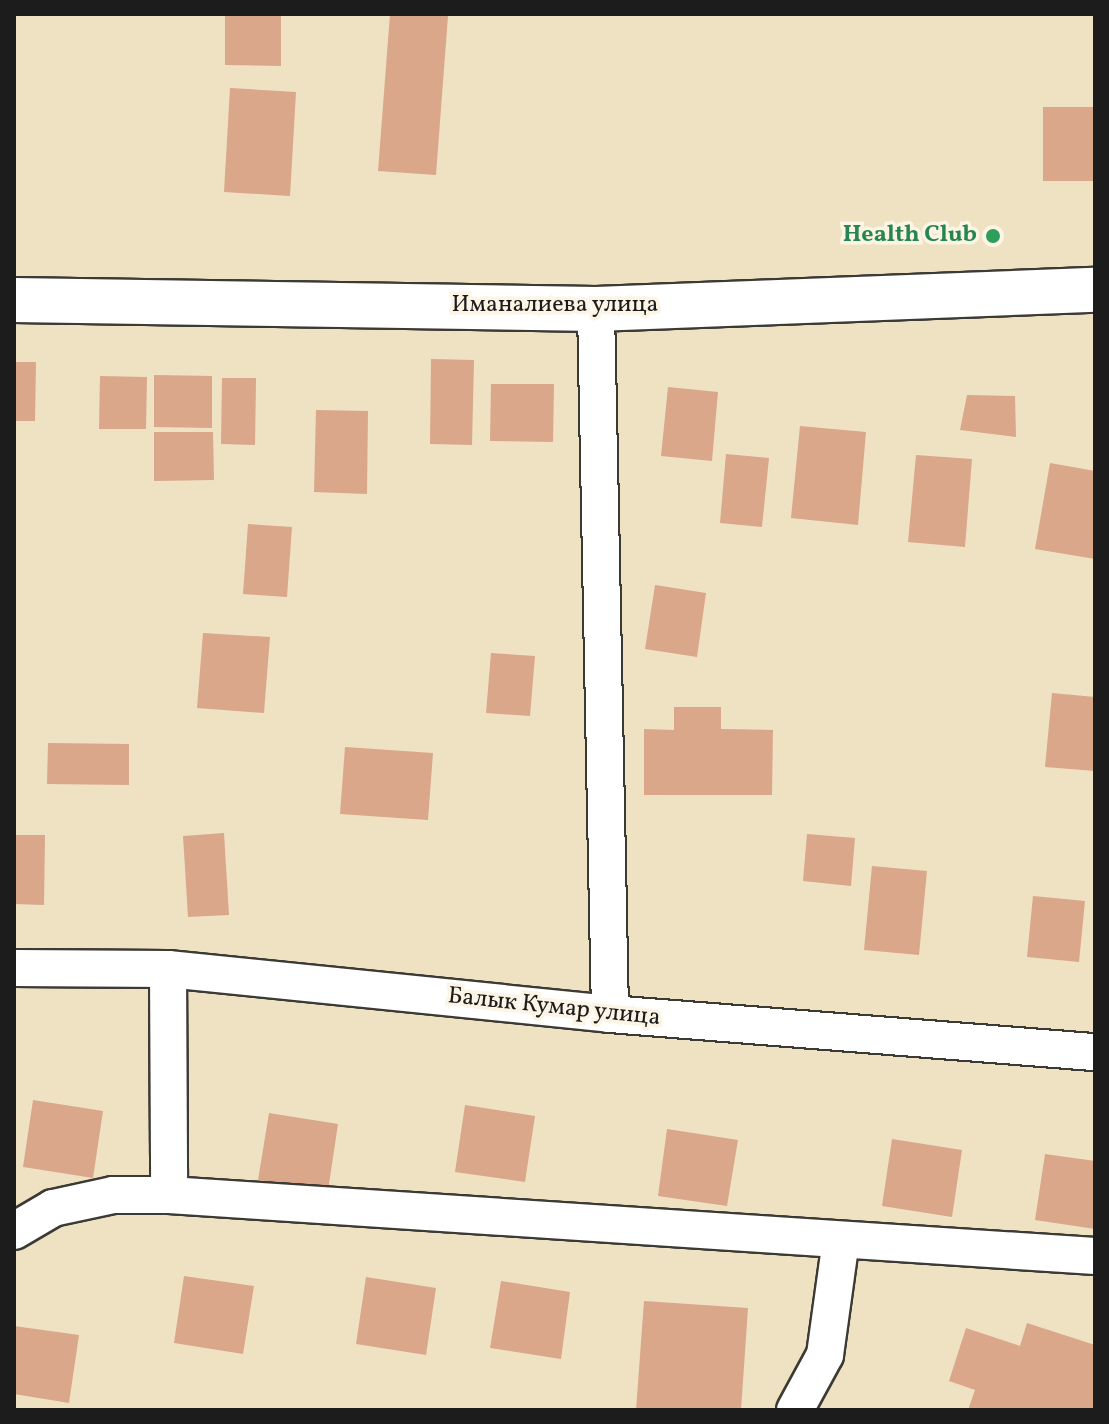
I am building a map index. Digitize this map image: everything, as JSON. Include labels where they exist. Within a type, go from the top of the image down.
[{"type":"street","name":"Иманалиева улица","points":[[14,300],[596,309],[1095,290]]},
{"type":"street","points":[[596,309],[610,1014]]},
{"type":"street","name":"Балык Кумар улица","points":[[14,968],[168,969],[610,1014],[1095,1052]]},
{"type":"street","points":[[168,969],[169,1195]]},
{"type":"street","points":[[14,1231],[53,1208],[113,1195],[169,1195],[1095,1256]]},
{"type":"street","points":[[795,1410],[825,1355],[841,1240]]},
{"type":"building","points":[[225,14],[281,14],[281,66],[225,65]]},
{"type":"building","points":[[390,14],[448,16],[436,175],[378,171]]},
{"type":"building","points":[[230,88],[296,92],[290,196],[224,192]]},
{"type":"building","points":[[1043,107],[1095,107],[1095,181],[1043,181]]},
{"type":"building","points":[[431,359],[474,360],[472,445],[430,444]]},
{"type":"building","points":[[14,362],[36,362],[35,421],[14,421]]},
{"type":"building","points":[[154,375],[212,376],[212,428],[154,427]]},
{"type":"building","points":[[100,376],[147,377],[146,429],[99,429]]},
{"type":"building","points":[[222,378],[256,378],[255,445],[221,444]]},
{"type":"building","points":[[491,384],[554,384],[553,442],[490,441]]},
{"type":"building","points":[[668,387],[718,392],[712,461],[661,456]]},
{"type":"building","points":[[967,395],[1015,396],[1016,437],[960,430]]},
{"type":"building","points":[[316,410],[368,411],[367,494],[314,492]]},
{"type":"building","points":[[800,426],[866,432],[858,525],[791,518]]},
{"type":"building","points":[[154,432],[213,432],[214,480],[154,481]]},
{"type":"building","points":[[726,454],[769,458],[762,527],[720,523]]},
{"type":"building","points":[[916,455],[972,459],[965,547],[908,542]]},
{"type":"building","points":[[1050,463],[1095,471],[1095,559],[1035,549]]},
{"type":"building","points":[[248,524],[292,527],[287,597],[243,594]]},
{"type":"building","points":[[655,585],[706,593],[697,657],[645,649]]},
{"type":"building","points":[[203,633],[270,637],[264,713],[197,708]]},
{"type":"building","points":[[491,653],[535,656],[530,716],[486,713]]},
{"type":"building","points":[[1052,693],[1095,697],[1095,771],[1045,767]]},
{"type":"building","points":[[674,707],[721,707],[721,729],[773,730],[772,795],[644,795],[644,729],[674,730]]},
{"type":"building","points":[[48,743],[129,744],[129,785],[47,784]]},
{"type":"building","points":[[345,747],[433,753],[428,820],[340,814]]},
{"type":"building","points":[[224,833],[229,915],[188,917],[183,836]]},
{"type":"building","points":[[807,834],[855,838],[851,886],[803,881]]},
{"type":"building","points":[[14,835],[45,835],[44,905],[14,904]]},
{"type":"building","points":[[872,866],[927,871],[919,955],[864,950]]},
{"type":"building","points":[[1033,896],[1085,901],[1079,962],[1027,957]]},
{"type":"building","points":[[33,1100],[103,1111],[93,1178],[23,1167]]},
{"type":"building","points":[[465,1105],[535,1116],[525,1182],[455,1172]]},
{"type":"building","points":[[269,1113],[338,1124],[328,1191],[258,1180]]},
{"type":"building","points":[[667,1129],[738,1140],[727,1206],[658,1196]]},
{"type":"building","points":[[892,1139],[962,1150],[952,1217],[882,1206]]},
{"type":"building","points":[[1045,1154],[1095,1161],[1095,1229],[1035,1220]]},
{"type":"building","points":[[184,1276],[254,1286],[243,1354],[174,1343]]},
{"type":"building","points":[[366,1277],[436,1288],[426,1355],[356,1344]]},
{"type":"building","points":[[501,1281],[570,1292],[561,1359],[490,1348]]},
{"type":"building","points":[[644,1301],[748,1308],[741,1410],[636,1410]]},
{"type":"building","points":[[1027,1323],[1095,1345],[1095,1410],[968,1410],[975,1390],[949,1381],[966,1328],[1020,1346]]},
{"type":"building","points":[[14,1326],[79,1335],[69,1403],[14,1394]]},
{"type":"place","name":"Health Club","points":[[993,236]]}]
